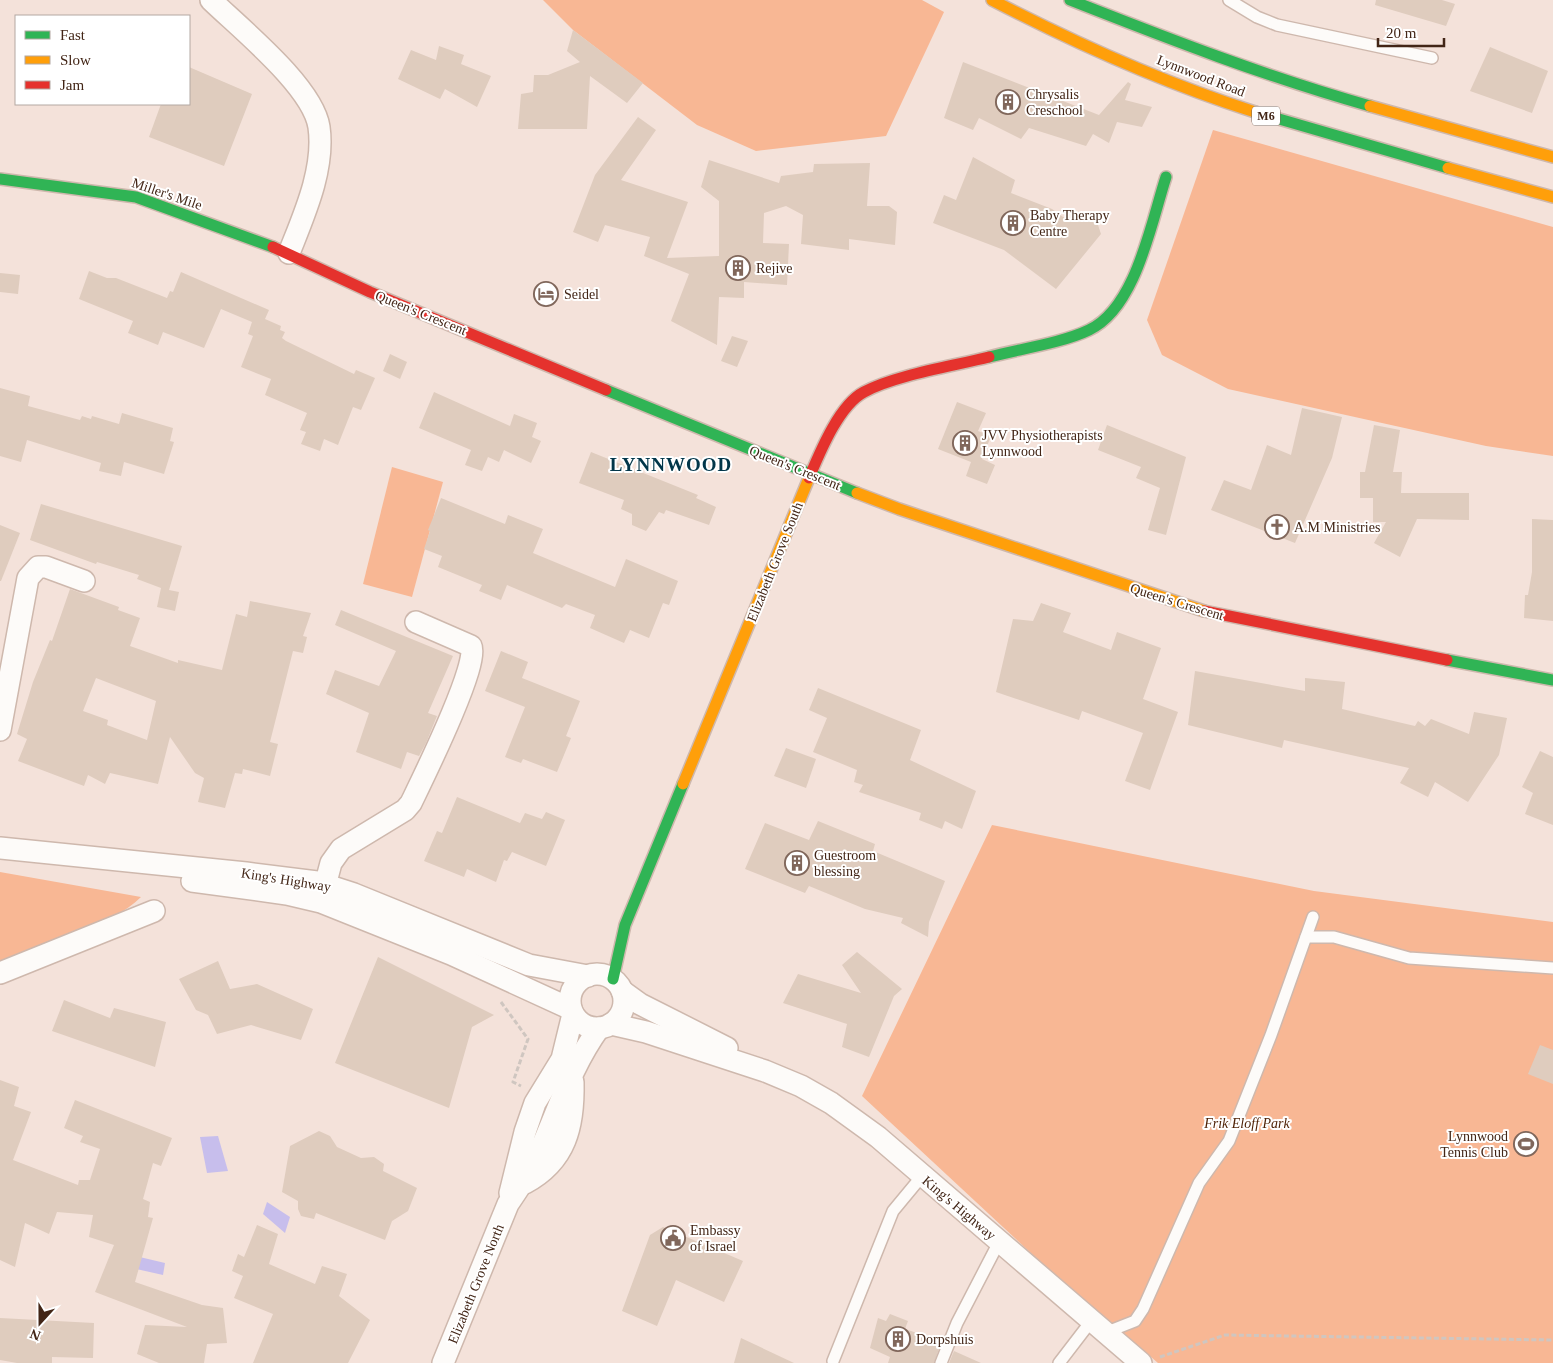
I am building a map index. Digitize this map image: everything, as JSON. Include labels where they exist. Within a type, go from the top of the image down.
[{"type":"street","points":[[211,0],[291,79],[310,104],[319,126],[318,165],[303,218],[289,253]]},
{"type":"street","name":"Lynnwood Road","points":[[992,0],[1050,31],[1196,92],[1294,125],[1553,197]]},
{"type":"street","name":"Lynnwood Road","points":[[1070,0],[1214,57],[1313,90],[1553,157]]},
{"type":"street","name":"Elizabeth Grove South","points":[[590,976],[625,925],[810,475],[834,425],[850,404],[863,392],[898,380],[1080,334],[1106,320],[1118,306],[1124,295],[1166,177]]},
{"type":"street","name":"Miller's Mile","points":[[0,179],[136,197],[289,253]]},
{"type":"street","name":"Queen's Crescent","points":[[289,253],[370,292],[810,475],[899,509],[1206,613],[1553,680]]},
{"type":"street","points":[[0,730],[28,578],[38,567],[46,567],[84,581]]},
{"type":"street","points":[[324,893],[331,863],[341,849],[404,810],[411,803],[455,707],[473,656],[471,646],[416,622]]},
{"type":"street","name":"King's Highway","points":[[0,848],[246,872],[324,893],[572,1011]]},
{"type":"street","name":"King's Highway","points":[[0,860],[160,877],[287,894],[354,894],[529,965],[590,976]]},
{"type":"street","points":[[0,972],[154,911]]},
{"type":"street","name":"Elizabeth Grove South","points":[[617,985],[625,925]]},
{"type":"street","points":[[599,974],[617,985],[624,998],[622,1013],[605,1026],[585,1026],[572,1011],[570,998],[575,986],[590,976],[599,974]]},
{"type":"street","name":"King's Highway","points":[[617,985],[640,1004],[731,1050],[765,1071]]},
{"type":"street","name":"Elizabeth Grove North","points":[[443,1363],[508,1204],[522,1141],[540,1094],[562,1059],[572,1011]]},
{"type":"street","name":"King's Highway","points":[[605,1026],[646,1032],[765,1071],[801,1086],[831,1103],[878,1137],[999,1242],[1100,1326],[1146,1361]]},
{"type":"street","name":"Elizabeth Grove North","points":[[508,1204],[523,1184],[540,1149],[573,1069],[605,1026]]},
{"type":"lane","points":[[1229,0],[1257,17],[1277,25],[1432,58]]},
{"type":"lane","points":[[1059,1363],[1100,1326],[1135,1321],[1143,1309],[1199,1183],[1228,1141],[1272,1035],[1313,917]]},
{"type":"lane","points":[[1306,937],[1334,937],[1409,958],[1553,968]]},
{"type":"lane","points":[[833,1361],[893,1211],[922,1176]]},
{"type":"lane","points":[[941,1363],[957,1323],[999,1242]]},
{"type":"path","points":[[500,976],[495,993],[528,1039],[513,1082],[540,1094]]},
{"type":"path","points":[[1146,1361],[1225,1335],[1553,1340]]},
{"type":"green space","points":[[543,0],[922,0],[944,12],[886,136],[756,151],[697,125],[573,30]]},
{"type":"green space","points":[[1213,130],[1553,227],[1553,456],[1486,446],[1228,389],[1162,355],[1147,320]]},
{"type":"green space","points":[[392,467],[443,482],[412,597],[363,584]]},
{"type":"green space","name":"Frik Eloff Park","points":[[992,825],[1314,891],[1553,922],[1553,1363],[1158,1363],[1033,1255],[862,1096]]},
{"type":"green space","points":[[0,872],[141,897],[128,908],[94,927],[55,945],[0,966]]},
{"type":"shaded area","points":[[218,1136],[228,1171],[207,1173],[200,1137]]},
{"type":"shaded area","points":[[267,1202],[290,1217],[285,1233],[263,1214]]},
{"type":"shaded area","points":[[127,1254],[165,1263],[163,1275],[123,1266]]},
{"type":"building","points":[[1376,0],[1442,0],[1455,4],[1446,26],[1375,5]]},
{"type":"building","points":[[573,30],[643,83],[627,103],[590,76],[587,129],[518,129],[521,94],[533,92],[534,75],[548,75],[580,62],[567,51]]},
{"type":"building","points":[[439,46],[464,55],[461,64],[491,76],[477,107],[445,89],[440,99],[398,79],[411,50],[436,60]]},
{"type":"building","points":[[1490,47],[1548,71],[1532,113],[1470,91]]},
{"type":"building","name":"Chrysalis Creschool","points":[[963,62],[1099,115],[1128,82],[1131,84],[1125,100],[1152,107],[1142,127],[1117,122],[1109,143],[1093,134],[1086,146],[1029,128],[1021,139],[979,118],[973,130],[944,118]]},
{"type":"building","points":[[190,67],[252,94],[224,166],[149,137],[161,105],[190,105]]},
{"type":"building","points":[[638,117],[656,130],[621,180],[688,202],[667,258],[719,256],[719,201],[701,187],[709,160],[779,183],[781,176],[813,172],[814,164],[870,163],[867,206],[889,206],[897,212],[895,245],[849,239],[849,250],[801,244],[803,215],[786,206],[764,213],[763,243],[789,244],[787,285],[744,282],[744,298],[719,297],[717,345],[671,321],[689,274],[644,256],[650,237],[605,225],[598,242],[573,232],[595,175]]},
{"type":"building","name":"Baby Therapy Centre","points":[[973,157],[1015,180],[1011,193],[1052,209],[1070,222],[1079,213],[1098,225],[1101,234],[1056,289],[1004,250],[933,223],[944,195],[956,200]]},
{"type":"building","points":[[89,271],[107,278],[116,278],[167,298],[170,291],[173,292],[181,272],[269,310],[265,319],[281,326],[280,330],[285,332],[282,338],[286,341],[354,374],[356,370],[375,378],[361,410],[353,407],[338,445],[324,439],[320,451],[301,444],[306,432],[300,430],[307,413],[265,395],[271,379],[241,367],[253,336],[248,334],[252,322],[221,309],[204,348],[163,332],[158,345],[128,333],[133,321],[79,299]]},
{"type":"building","points":[[0,273],[20,275],[18,294],[0,292]]},
{"type":"building","points":[[732,336],[748,341],[737,367],[721,361]]},
{"type":"building","points":[[390,354],[407,362],[400,379],[383,371]]},
{"type":"building","points":[[0,388],[30,396],[28,406],[80,420],[82,416],[91,419],[92,416],[119,424],[122,413],[173,428],[170,441],[174,442],[164,474],[124,462],[121,476],[99,471],[101,463],[27,440],[21,462],[0,456]]},
{"type":"building","points":[[434,392],[510,426],[514,414],[537,423],[532,437],[541,441],[531,463],[504,450],[499,462],[488,457],[482,471],[465,465],[471,450],[419,428]]},
{"type":"building","name":"JVV Physiotherapists Lynnwood","points":[[957,402],[986,413],[978,431],[991,436],[982,459],[995,465],[987,484],[966,476],[971,462],[938,449]]},
{"type":"building","points":[[1302,408],[1342,417],[1332,458],[1295,543],[1211,510],[1224,480],[1251,490],[1267,445],[1291,455]]},
{"type":"building","points":[[1107,425],[1186,457],[1166,535],[1148,530],[1160,488],[1136,478],[1141,467],[1098,450]]},
{"type":"building","points":[[1374,425],[1400,430],[1393,472],[1402,472],[1401,493],[1469,493],[1469,520],[1417,519],[1400,557],[1374,543],[1386,522],[1373,522],[1373,498],[1360,498],[1360,472],[1365,472]]},
{"type":"building","points":[[591,452],[698,495],[696,498],[716,507],[709,525],[666,510],[664,514],[659,512],[646,531],[632,525],[632,514],[621,509],[624,500],[579,483]]},
{"type":"building","points":[[441,498],[505,524],[508,515],[543,529],[533,553],[615,587],[626,559],[678,581],[669,605],[663,603],[649,638],[630,630],[624,643],[590,628],[595,615],[566,604],[562,608],[507,585],[501,600],[479,591],[482,585],[438,567],[442,556],[424,549],[430,531],[428,530]]},
{"type":"building","points":[[41,504],[182,546],[169,590],[179,592],[175,611],[157,607],[161,588],[137,579],[139,575],[97,562],[96,564],[30,540]]},
{"type":"building","points":[[1532,519],[1553,520],[1553,621],[1524,618],[1525,595],[1528,595],[1532,572]]},
{"type":"building","points":[[0,525],[20,533],[1,581],[0,581]]},
{"type":"building","points":[[70,589],[119,607],[118,610],[140,618],[130,646],[178,663],[178,660],[222,670],[236,614],[247,617],[250,601],[311,613],[303,636],[307,637],[303,653],[293,651],[270,742],[278,744],[270,776],[243,769],[242,774],[235,773],[225,808],[198,802],[204,778],[195,773],[170,737],[158,784],[110,773],[105,784],[88,775],[84,786],[18,761],[27,739],[17,734],[33,682],[50,640],[52,641]],"holes":[[[96,678],[156,701],[147,740],[107,725],[108,720],[83,711]]]},
{"type":"building","points":[[1041,603],[1071,613],[1063,632],[1111,650],[1117,632],[1161,648],[1143,699],[1178,712],[1150,790],[1125,781],[1143,733],[1082,711],[1079,720],[996,692],[1013,619],[1033,621]]},
{"type":"building","points":[[341,610],[453,656],[428,713],[437,716],[426,743],[419,756],[407,752],[401,769],[356,752],[369,713],[326,694],[335,670],[379,686],[396,651],[335,625]]},
{"type":"building","points":[[501,651],[528,662],[522,678],[580,701],[566,736],[571,738],[557,772],[523,759],[521,763],[505,757],[525,707],[485,691]]},
{"type":"building","points":[[1195,671],[1305,691],[1305,678],[1345,682],[1342,709],[1415,726],[1418,721],[1425,726],[1431,719],[1469,734],[1474,712],[1507,718],[1499,755],[1468,802],[1435,782],[1428,797],[1400,783],[1409,768],[1284,740],[1282,748],[1188,725]]},
{"type":"building","points":[[818,688],[921,730],[910,760],[976,791],[962,829],[945,821],[942,829],[919,820],[921,813],[859,792],[863,785],[854,782],[857,770],[813,752],[827,718],[809,710]]},
{"type":"building","points":[[786,748],[816,759],[806,788],[774,776]]},
{"type":"building","points":[[1540,751],[1553,757],[1553,825],[1525,814],[1533,793],[1522,787]]},
{"type":"building","points":[[457,797],[520,823],[525,813],[542,819],[546,812],[565,820],[546,866],[512,852],[507,861],[504,860],[496,882],[467,869],[464,877],[424,861],[437,831],[442,833]]},
{"type":"building","points":[[818,821],[875,844],[873,851],[945,881],[929,922],[928,937],[901,923],[903,918],[865,909],[809,886],[805,893],[745,869],[765,823],[809,840]]},
{"type":"building","points":[[857,952],[902,989],[894,996],[869,1057],[842,1047],[847,1024],[783,1003],[798,974],[861,993],[842,965]]},
{"type":"building","points":[[378,957],[494,1015],[472,1027],[449,1108],[335,1063]]},
{"type":"building","points":[[218,961],[230,989],[257,984],[313,1009],[301,1040],[251,1025],[217,1034],[208,1015],[196,1010],[179,979]]},
{"type":"building","points":[[64,1000],[110,1018],[114,1008],[166,1022],[155,1067],[52,1031]]},
{"type":"building","points":[[1540,1045],[1553,1050],[1553,1084],[1528,1074]]},
{"type":"building","points":[[0,1080],[19,1087],[14,1106],[31,1112],[13,1160],[78,1185],[79,1180],[90,1180],[100,1149],[80,1142],[83,1136],[64,1128],[75,1100],[172,1138],[161,1166],[153,1163],[143,1199],[150,1202],[148,1217],[153,1218],[135,1282],[202,1305],[223,1308],[227,1343],[207,1344],[204,1363],[159,1363],[137,1354],[145,1325],[187,1327],[95,1292],[114,1245],[89,1237],[93,1215],[57,1212],[49,1234],[25,1223],[15,1267],[0,1260]]},
{"type":"building","points":[[319,1131],[330,1136],[337,1147],[361,1158],[374,1157],[384,1164],[383,1171],[417,1188],[408,1211],[392,1221],[385,1240],[316,1213],[314,1219],[301,1216],[298,1209],[298,1201],[282,1192],[290,1146]]},
{"type":"building","points":[[257,1225],[278,1234],[269,1264],[315,1284],[322,1266],[347,1274],[339,1296],[370,1320],[348,1363],[253,1363],[273,1314],[234,1298],[243,1276],[232,1271],[238,1254],[244,1257]]},
{"type":"building","name":"Embassy of Israel","points":[[663,1227],[743,1261],[724,1302],[676,1280],[657,1326],[622,1311],[650,1235]]},
{"type":"building","name":"Dorpshuis","points":[[890,1314],[908,1321],[905,1329],[923,1335],[922,1343],[940,1346],[934,1363],[888,1363],[890,1357],[870,1348],[878,1318],[886,1321]]},
{"type":"building","points":[[0,1318],[94,1323],[93,1358],[52,1357],[52,1363],[17,1363],[0,1360]]},
{"type":"building","points":[[741,1338],[794,1363],[734,1363]]},
{"type":"building","points":[[954,1351],[981,1363],[949,1363]]},
{"type":"traffic: fast","points":[[1070,0],[1256,70],[1370,106]]},
{"type":"traffic: fast","points":[[1255,112],[1448,168]]},
{"type":"traffic: fast","points":[[989,357],[1066,339],[1089,330],[1105,319],[1119,303],[1140,262],[1166,177]]},
{"type":"traffic: fast","points":[[0,179],[136,197],[273,247]]},
{"type":"traffic: fast","points":[[606,390],[857,493]]},
{"type":"traffic: fast","points":[[1447,660],[1553,680]]},
{"type":"traffic: fast","points":[[613,979],[625,925],[683,784]]},
{"type":"traffic: slow","points":[[992,0],[1121,62],[1221,101],[1255,112]]},
{"type":"traffic: slow","points":[[1370,106],[1553,157]]},
{"type":"traffic: slow","points":[[1448,168],[1553,197]]},
{"type":"traffic: slow","points":[[683,784],[809,478]]},
{"type":"traffic: slow","points":[[857,493],[899,509],[1204,611]]},
{"type":"traffic: jam","points":[[273,247],[370,292],[606,390]]},
{"type":"traffic: jam","points":[[809,478],[831,430],[846,407],[855,398],[877,386],[908,376],[989,357]]},
{"type":"traffic: jam","points":[[1204,611],[1447,660]]},
{"type":"place","name":"Chrysalis Creschool","points":[[1008,102]]},
{"type":"place","name":"Baby Therapy Centre","points":[[1013,223]]},
{"type":"place","name":"Rejive","points":[[738,268]]},
{"type":"place","name":"Seidel","points":[[546,294]]},
{"type":"place","name":"JVV Physiotherapists Lynnwood","points":[[965,443]]},
{"type":"place","name":"A.M Ministries","points":[[1277,527]]},
{"type":"place","name":"Guestroom blessing","points":[[797,863]]},
{"type":"place","name":"Lynnwood Tennis Club","points":[[1526,1144]]},
{"type":"place","name":"Embassy of Israel","points":[[673,1238]]},
{"type":"place","name":"Dorpshuis","points":[[898,1339]]},
{"type":"district","name":"LYNNWOOD","points":[[671,464]]}]
